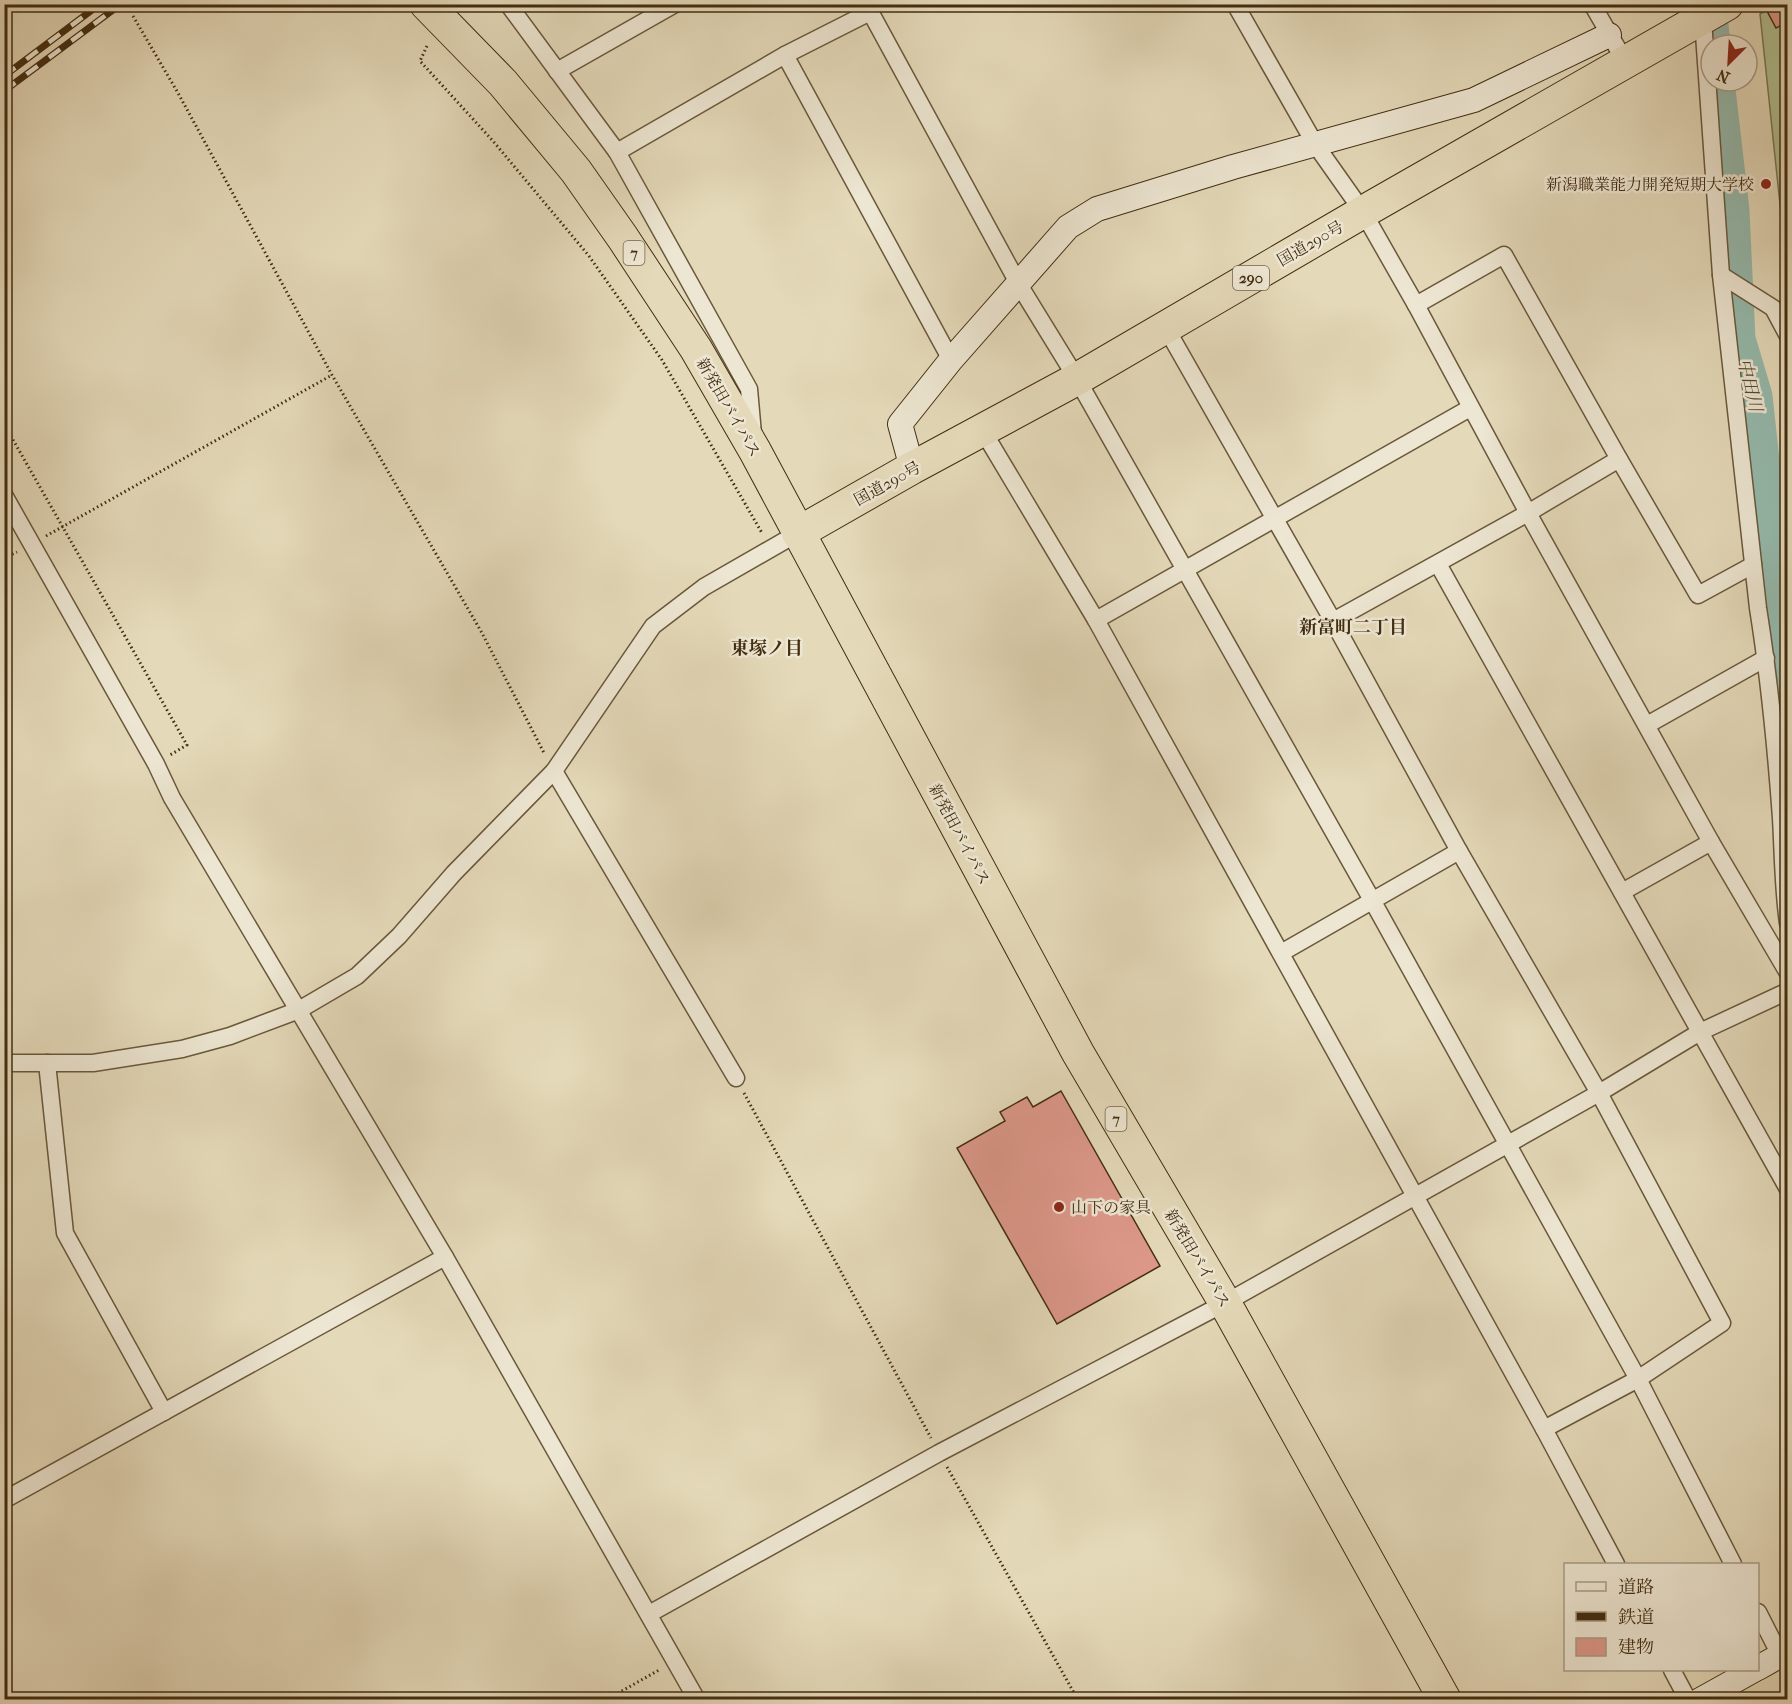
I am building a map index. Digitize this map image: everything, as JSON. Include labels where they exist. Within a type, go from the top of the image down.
[{"type":"highway","name":"新発田バイパス","points":[[426,4],[503,83],[576,171],[672,311],[755,451],[1078,1053],[1225,1303],[1445,1700]]},
{"type":"highway","name":"国道290号","points":[[798,533],[912,468],[1077,379],[1363,212],[1715,12]]},
{"type":"street","points":[[508,4],[617,152],[749,389],[755,451]]},
{"type":"street","points":[[557,71],[675,4]]},
{"type":"street","points":[[1235,4],[1315,144],[1363,212],[1711,842],[1788,973]]},
{"type":"street","points":[[1592,4],[1626,63]]},
{"type":"street","points":[[617,152],[868,8],[1018,284],[1077,379],[1372,900],[1638,1378],[1732,1563]]},
{"type":"street","points":[[1715,12],[1721,275],[1753,566],[1766,658],[1788,923]]},
{"type":"street","points":[[912,468],[900,424],[951,360],[1068,227],[1097,209],[1315,144],[1474,100],[1609,35]]},
{"type":"street","points":[[785,55],[951,360]]},
{"type":"street","points":[[1416,305],[1504,255],[1698,595],[1753,566]]},
{"type":"street","points":[[1721,275],[1773,308],[1788,336]]},
{"type":"street","points":[[1166,328],[1333,621],[1459,851],[1599,1093],[1722,1323],[1638,1378],[1544,1429]]},
{"type":"street","points":[[1096,620],[1470,408]]},
{"type":"street","points":[[983,431],[1096,620],[1544,1429],[1615,1563]]},
{"type":"street","points":[[1333,621],[1438,564],[1619,459]]},
{"type":"street","points":[[4,495],[156,764],[172,798],[445,1257],[697,1700]]},
{"type":"street","points":[[4,1063],[93,1063],[182,1049],[230,1036],[299,1010],[357,976],[399,936],[454,873],[554,771],[653,626],[704,587],[798,533]]},
{"type":"street","points":[[1438,564],[1788,1189]]},
{"type":"street","points":[[1647,724],[1766,658]]},
{"type":"street","points":[[554,771],[736,1078]]},
{"type":"street","points":[[1622,892],[1711,842]]},
{"type":"street","points":[[1281,953],[1459,851]]},
{"type":"street","points":[[649,1614],[939,1453],[1225,1303],[1599,1093],[1700,1032],[1788,991]]},
{"type":"street","points":[[47,1063],[65,1233],[164,1412]]},
{"type":"street","points":[[4,1500],[445,1257]]},
{"type":"street","points":[[1759,1614],[1784,1653],[1759,1667]]},
{"type":"street","points":[[1673,1671],[1688,1700]]},
{"type":"street","points":[[1700,1700],[1752,1671]]},
{"type":"path","points":[[133,16],[178,93],[332,375],[483,633],[554,771]]},
{"type":"path","points":[[427,46],[420,62],[493,141],[589,256],[655,351],[771,549]]},
{"type":"path","points":[[32,544],[332,375]]},
{"type":"path","points":[[4,424],[187,745],[156,764]]},
{"type":"path","points":[[736,1078],[939,1453],[1078,1700]]},
{"type":"path","points":[[606,1700],[676,1660]]},
{"type":"green space","points":[[1775,5],[1787,5],[1787,242],[1783,233],[1760,14]]},
{"type":"building","points":[[1779,4],[1788,4],[1788,22],[1776,28],[1767,11]]},
{"type":"building","name":"山下の家具","points":[[1061,1091],[1160,1266],[1057,1324],[957,1148],[1005,1121],[1000,1112],[1027,1097],[1033,1107]]},
{"type":"waterway","name":"中田川","points":[[1710,4],[1713,33]]},
{"type":"waterway","name":"中田川","points":[[1719,93],[1733,211],[1739,339],[1756,396],[1788,689]]},
{"type":"railway","points":[[4,76],[100,4]]},
{"type":"railway","points":[[4,91],[121,4]]},
{"type":"place","name":"新潟職業能力開発短期大学校","points":[[1766,184]]},
{"type":"place","name":"山下の家具","points":[[1059,1207]]},
{"type":"district","name":"新富町二丁目","points":[[1353,627]]},
{"type":"district","name":"東塚ノ目","points":[[767,648]]}]
